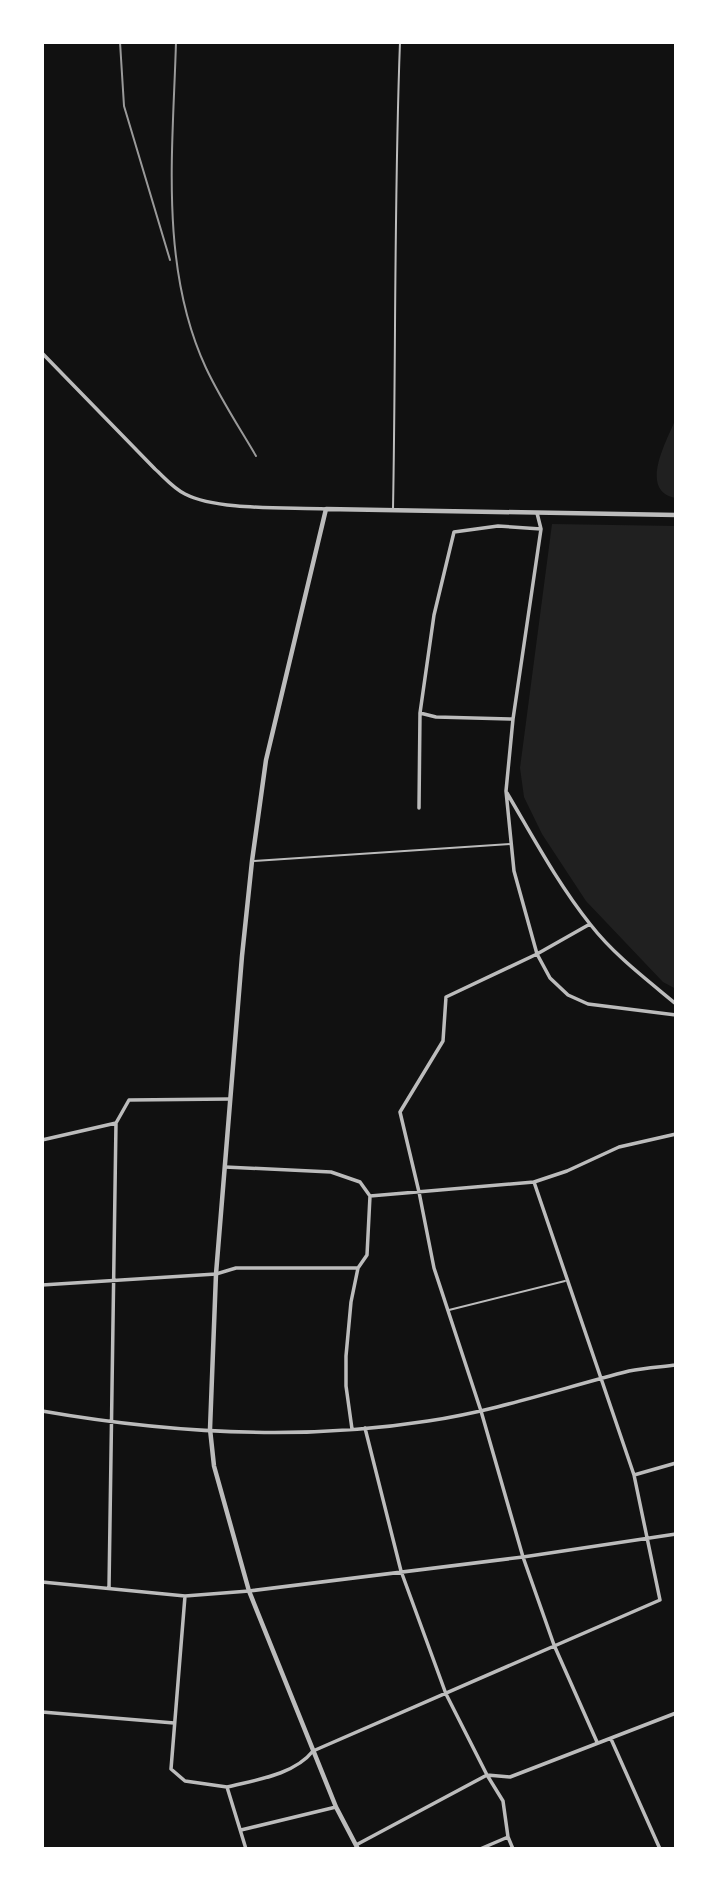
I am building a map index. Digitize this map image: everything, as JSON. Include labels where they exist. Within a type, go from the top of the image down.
[{"type":"street","points":[[42,353],[155,469],[186,494],[230,505],[676,515]]},
{"type":"street","points":[[326,509],[266,760],[253,861],[216,1274],[211,1429],[214,1466],[249,1591],[336,1807],[357,1847],[487,1775],[510,1777],[676,1713]]},
{"type":"street","points":[[537,512],[541,529],[513,719],[506,791],[514,871],[537,954],[550,978],[568,995],[588,1004],[676,1015]]},
{"type":"street","points":[[419,808],[420,713],[434,615],[454,532],[498,526],[541,529]]},
{"type":"street","points":[[420,713],[436,717],[513,719]]},
{"type":"street","points":[[506,791],[590,924],[622,958],[676,1004]]},
{"type":"street","points":[[590,924],[537,954],[446,996],[443,1041],[400,1112],[434,1268],[481,1411],[523,1557],[554,1645],[597,1742]]},
{"type":"street","points":[[109,1588],[116,1124],[129,1100],[230,1099]]},
{"type":"street","points":[[42,1140],[116,1124]]},
{"type":"street","points":[[370,1196],[534,1182],[567,1171],[619,1147],[676,1134]]},
{"type":"street","points":[[225,1167],[331,1172],[360,1182],[370,1196],[367,1255],[358,1268],[345,1356],[352,1429]]},
{"type":"street","points":[[185,1596],[171,1769],[185,1781],[228,1787],[267,1777],[305,1761],[313,1751],[660,1600],[634,1475],[534,1182]]},
{"type":"street","points":[[42,1285],[216,1274],[236,1268],[358,1268]]},
{"type":"street","points":[[42,1411],[111,1423],[211,1429],[282,1433],[352,1429],[428,1421],[481,1411],[630,1371],[676,1365]]},
{"type":"street","points":[[365,1428],[401,1571],[446,1694],[503,1801],[508,1837],[513,1849]]},
{"type":"street","points":[[634,1475],[676,1463]]},
{"type":"street","points":[[42,1582],[185,1596],[249,1591],[523,1557],[676,1534]]},
{"type":"street","points":[[42,1712],[174,1723]]},
{"type":"street","points":[[611,1739],[660,1849]]},
{"type":"street","points":[[228,1787],[246,1849]]},
{"type":"street","points":[[241,1830],[336,1807]]},
{"type":"street","points":[[480,1849],[508,1837]]},
{"type":"lane","points":[[393,509],[395,141],[400,42]]},
{"type":"lane","points":[[253,861],[512,844]]},
{"type":"lane","points":[[447,1310],[567,1280]]},
{"type":"shaded area","points":[[676,418],[676,498],[664,493],[658,485],[657,475],[662,451]]},
{"type":"shaded area","points":[[552,524],[676,526],[676,989],[663,982],[586,901],[542,834],[524,797],[520,768]]},
{"type":"railway","points":[[120,42],[124,106],[170,260]]},
{"type":"railway","points":[[176,42],[172,207],[181,290],[191,329],[206,368],[256,456]]}]
